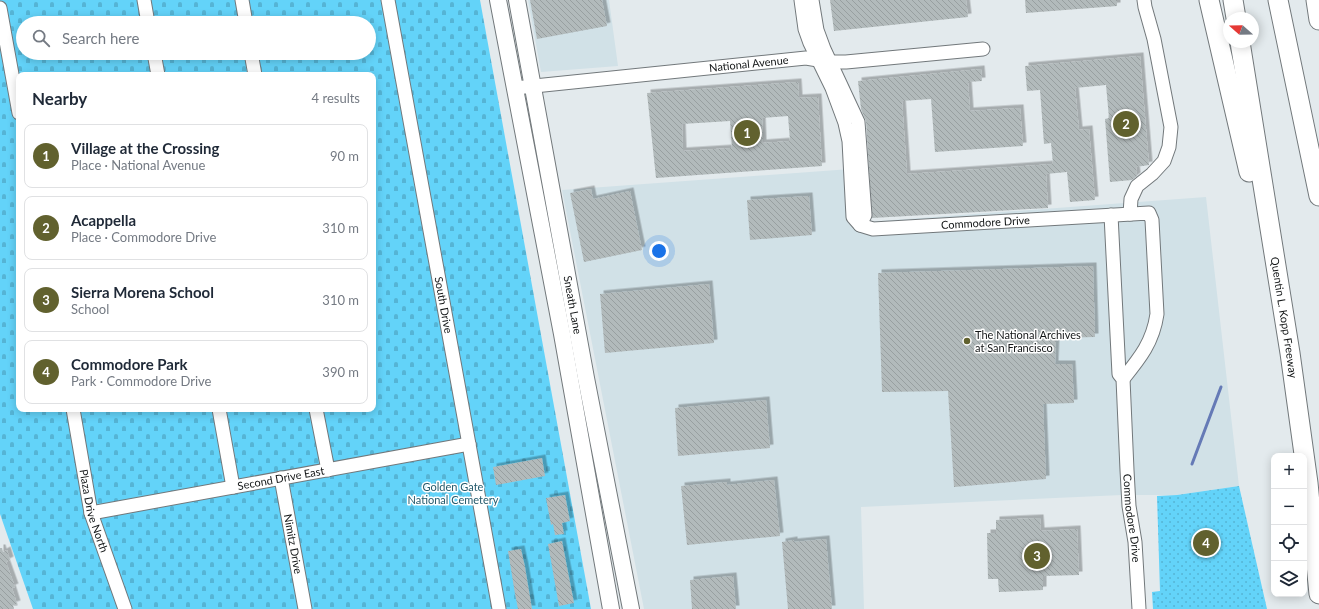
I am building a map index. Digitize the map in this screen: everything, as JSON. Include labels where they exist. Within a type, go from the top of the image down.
[{"type":"highway","points":[[1209,0],[1290,353]]},
{"type":"highway","points":[[1233,0],[1235,12]]},
{"type":"highway","points":[[1278,0],[1319,196]]},
{"type":"highway","points":[[1316,0],[1319,20]]},
{"type":"highway","name":"Quentin L. Kopp Freeway","points":[[1241,48],[1290,353],[1308,483],[1319,594]]},
{"type":"main road","name":"Sneath Lane","points":[[498,0],[562,334],[611,609]]},
{"type":"main road","name":"Sneath Lane","points":[[517,0],[534,86],[587,385],[631,609]]},
{"type":"street","points":[[144,0],[147,16]]},
{"type":"street","points":[[242,0],[245,16]]},
{"type":"street","name":"South Drive","points":[[388,0],[500,609]]},
{"type":"street","points":[[801,0],[805,29],[846,123],[849,141],[853,217],[860,225],[865,215],[858,122],[817,30],[812,0]]},
{"type":"street","points":[[1130,214],[1131,199],[1137,186],[1152,174],[1164,161],[1169,147],[1171,126],[1154,39],[1144,0]]},
{"type":"street","points":[[0,8],[16,96]]},
{"type":"street","name":"National Avenue","points":[[515,88],[801,58],[830,62],[983,49]]},
{"type":"street","points":[[155,60],[157,72]]},
{"type":"street","points":[[252,60],[254,72]]},
{"type":"street","name":"Commodore Drive","points":[[860,225],[873,229],[1149,213],[1152,220],[1157,314],[1151,339],[1142,354],[1123,379]]},
{"type":"street","name":"Commodore Drive","points":[[1111,215],[1120,374],[1123,379],[1129,506],[1136,542],[1138,609]]},
{"type":"street","name":"Plaza Drive North","points":[[74,412],[92,513],[125,609]]},
{"type":"street","points":[[220,412],[233,487]]},
{"type":"street","points":[[317,412],[328,470]]},
{"type":"street","name":"Second Drive East","points":[[92,513],[469,444]]},
{"type":"street","name":"Nimitz Drive","points":[[281,478],[305,609]]},
{"type":"shaded area","points":[[528,0],[609,0],[618,66],[541,72]]},
{"type":"shaded area","points":[[864,168],[866,222],[1206,197],[1239,486],[1177,495],[1122,495],[861,507],[864,609],[644,609],[562,190]]},
{"type":"green space","name":"Golden Gate National Cemetery","points":[[0,0],[480,0],[591,609],[33,609],[0,514]]},
{"type":"green space","points":[[1239,486],[1267,609],[1153,609],[1152,592],[1160,591],[1157,496],[1177,495]]},
{"type":"building","points":[[530,0],[602,0],[607,26],[537,39]]},
{"type":"building","points":[[830,0],[966,0],[968,17],[834,31]]},
{"type":"building","points":[[1025,0],[1117,0],[1117,6],[1026,13]]},
{"type":"building","points":[[1140,56],[1149,165],[1136,167],[1137,176],[1132,180],[1110,182],[1105,119],[1109,118],[1106,85],[1075,88],[1079,130],[1089,129],[1095,200],[1070,202],[1067,172],[1046,174],[1048,208],[872,218],[866,121],[861,109],[858,81],[981,69],[982,81],[968,82],[970,111],[1020,108],[1023,146],[935,152],[931,99],[902,101],[907,174],[1053,164],[1051,143],[1044,144],[1040,90],[1027,91],[1025,66]]},
{"type":"building","points":[[798,82],[799,98],[818,97],[822,166],[656,178],[647,93]],"holes":[[[788,116],[790,141],[763,143],[762,118]],[[730,121],[732,148],[683,151],[682,124]]]},
{"type":"building","points":[[591,189],[593,199],[630,191],[642,250],[584,262],[570,193]]},
{"type":"building","points":[[809,196],[812,235],[750,240],[747,200]]},
{"type":"building","points":[[1093,266],[1095,337],[1056,338],[1055,364],[1072,364],[1074,403],[1043,404],[1046,479],[954,487],[948,391],[882,392],[878,273]]},
{"type":"building","points":[[709,284],[714,343],[605,353],[600,294]]},
{"type":"building","points":[[766,400],[770,448],[678,456],[675,408]]},
{"type":"building","points":[[542,458],[545,476],[496,485],[493,467]]},
{"type":"building","points":[[774,480],[780,536],[687,545],[681,486],[727,482],[727,485]]},
{"type":"building","points":[[565,495],[570,521],[562,523],[564,534],[555,535],[553,524],[551,525],[546,498]]},
{"type":"building","points":[[1040,518],[1041,531],[1077,529],[1079,575],[1043,576],[1043,590],[999,592],[998,579],[988,579],[987,533],[996,533],[996,520]]},
{"type":"building","points":[[826,539],[832,609],[788,609],[782,542]]},
{"type":"building","points":[[562,541],[574,603],[559,606],[548,544]]},
{"type":"building","points":[[0,548],[2,548],[3,552],[7,550],[10,560],[6,562],[15,587],[12,588],[17,604],[13,605],[14,609],[0,609]]},
{"type":"building","points":[[521,549],[532,609],[518,609],[515,594],[508,551]]},
{"type":"building","points":[[733,576],[736,609],[692,609],[690,580]]},
{"type":"waterway","points":[[1192,464],[1221,387]]},
{"type":"place","name":"Acappella","points":[[1126,124]]},
{"type":"place","name":"Village at the Crossing","points":[[747,133]]},
{"type":"place","name":"The National Archives at San Francisco","points":[[967,341]]},
{"type":"place","name":"Commodore Park","points":[[1206,543]]},
{"type":"place","name":"Sierra Morena School","points":[[1037,556]]}]
